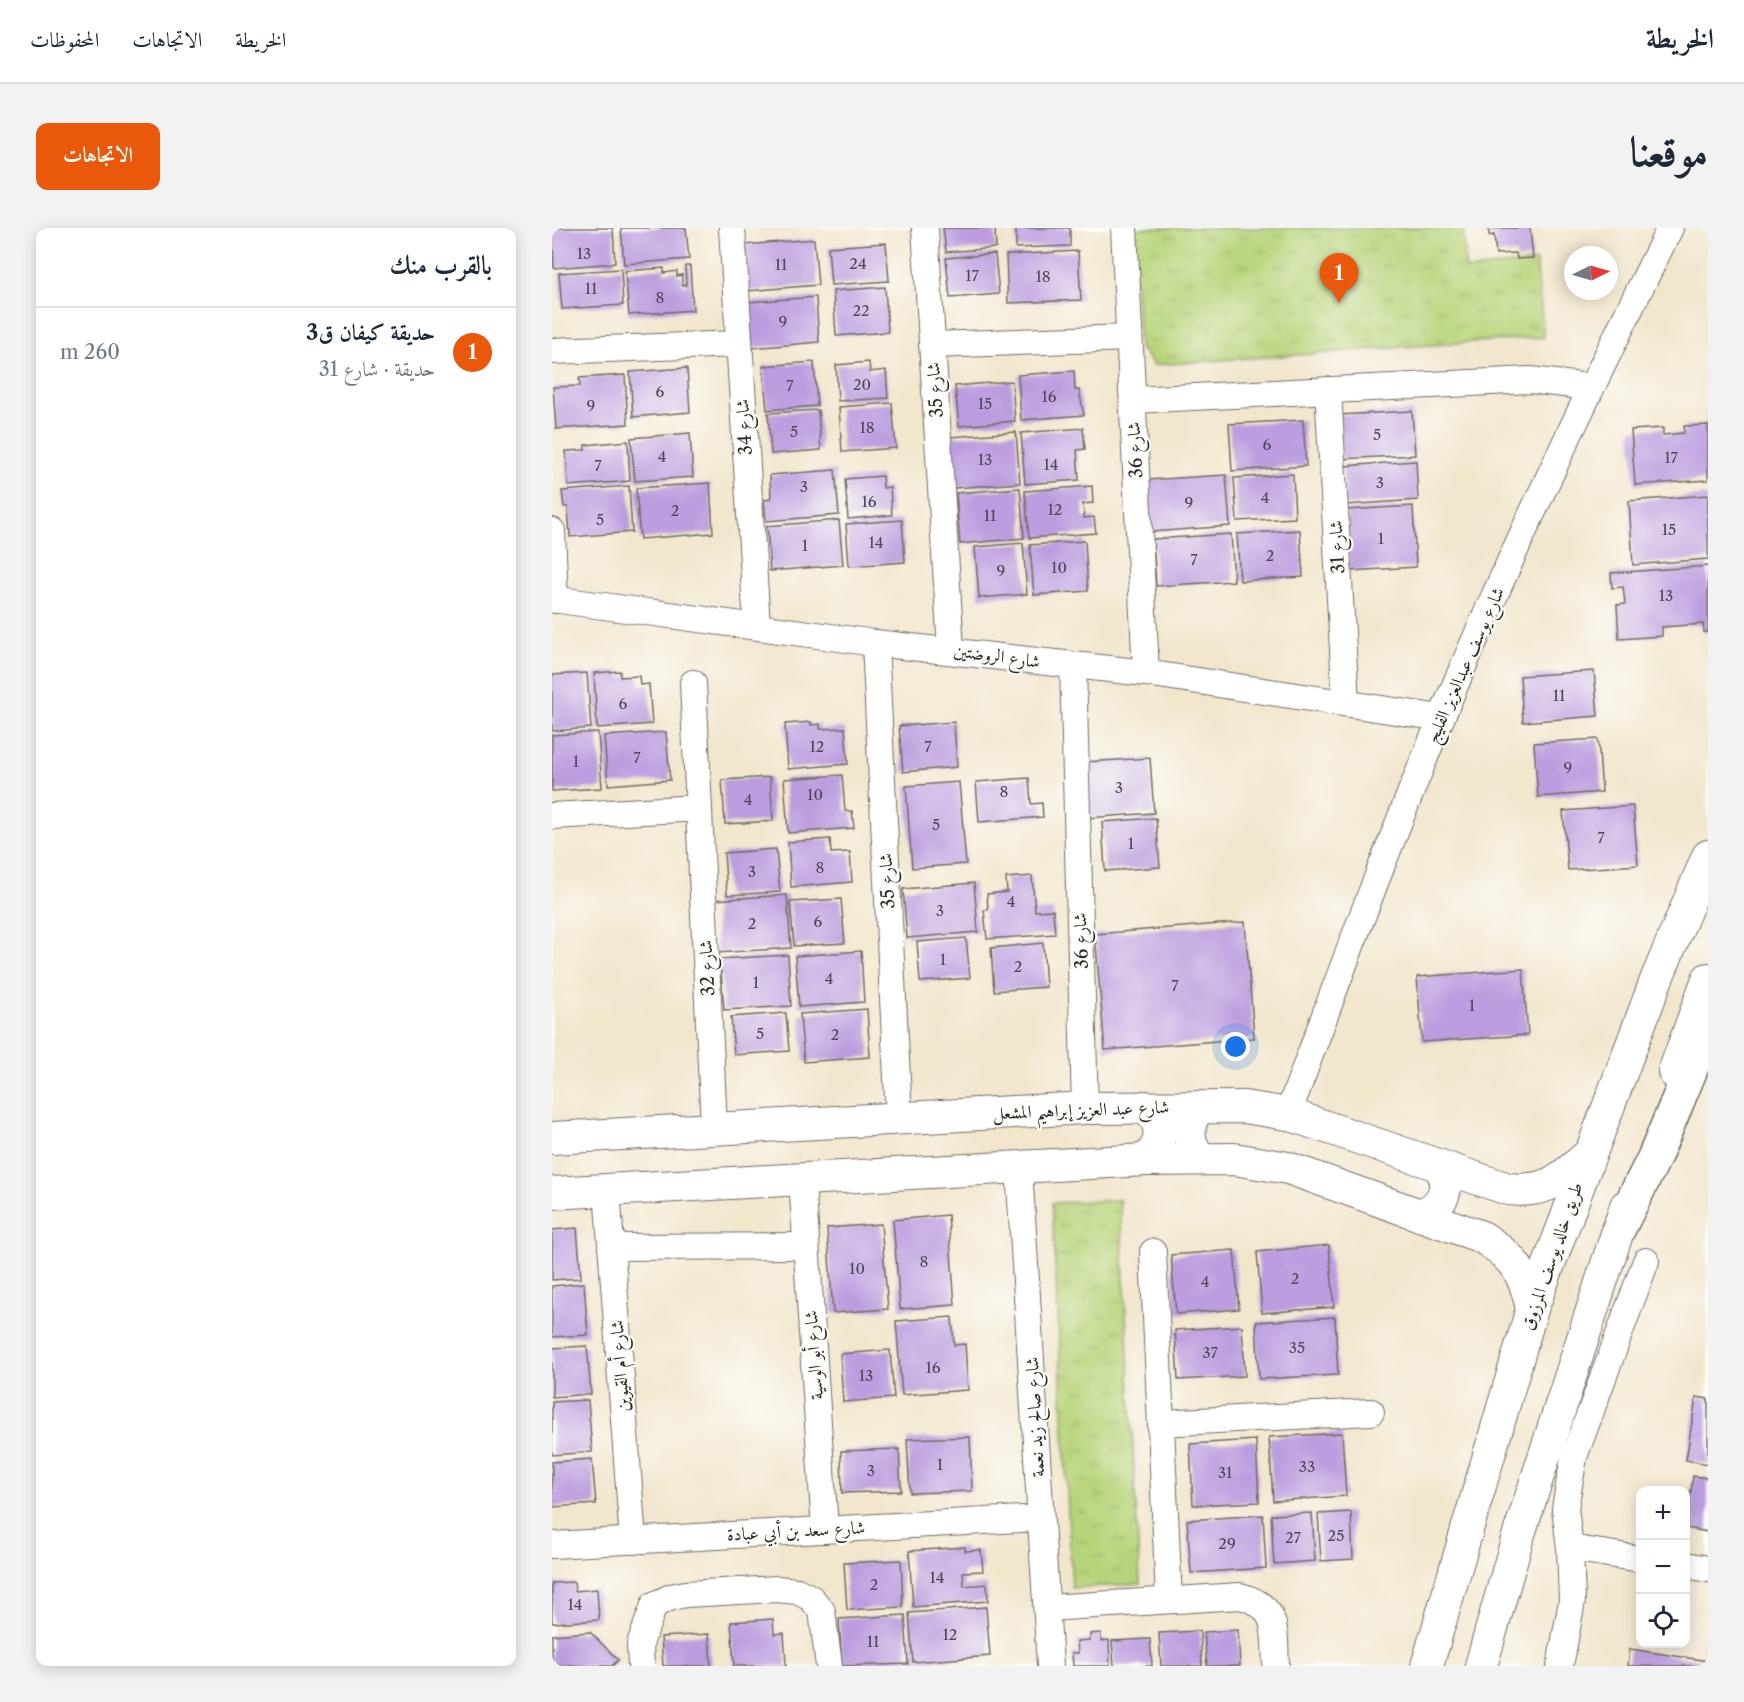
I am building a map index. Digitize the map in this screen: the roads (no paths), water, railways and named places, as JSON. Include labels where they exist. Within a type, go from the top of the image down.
[{"type":"highway","points":[[1618,1230],[1696,1073],[1708,1028]]},
{"type":"main road","name":"طريق خالد يوسف المرزوق","points":[[1427,1666],[1532,1309],[1587,1156],[1708,856]]},
{"type":"main road","points":[[1481,1666],[1517,1540],[1618,1230],[1708,980]]},
{"type":"main road","points":[[1144,1107],[1152,1113],[1161,1133],[1159,1144],[1145,1160]]},
{"type":"main road","points":[[1199,1107],[1192,1115],[1188,1134],[1190,1143],[1201,1159]]},
{"type":"main road","name":"شارع عبد العزيز إبراهيم المشعل","points":[[552,1138],[1085,1108],[1244,1107],[1288,1114],[1508,1189],[1528,1191],[1542,1189],[1557,1181],[1587,1156]]},
{"type":"main road","points":[[552,1193],[1145,1160],[1256,1161],[1288,1168],[1482,1237],[1516,1264],[1526,1282],[1532,1309]]},
{"type":"main road","points":[[1420,1215],[1437,1206],[1446,1190],[1446,1177],[1442,1166]]},
{"type":"main road","points":[[1433,1666],[1441,1620]]},
{"type":"street","name":"شارع 34","points":[[732,228],[757,626]]},
{"type":"street","name":"شارع 35","points":[[925,228],[951,650]]},
{"type":"street","name":"شارع 36","points":[[1124,228],[1146,672]]},
{"type":"street","name":"شارع يوسف عبدالعزيز الفليج","points":[[1288,1114],[1369,895],[1441,718],[1590,387],[1670,228]]},
{"type":"street","name":"شارع 35","points":[[933,345],[1130,338]]},
{"type":"street","points":[[552,351],[739,344]]},
{"type":"street","points":[[1133,400],[1530,380],[1590,387]]},
{"type":"street","name":"شارع 31","points":[[1328,390],[1346,704]]},
{"type":"street","points":[[552,531],[554,599]]},
{"type":"street","name":"شارع الروضتين","points":[[554,599],[875,643],[951,650],[1073,666],[1146,672],[1441,718]]},
{"type":"street","name":"شارع 35","points":[[875,643],[899,1118]]},
{"type":"street","name":"شارع 36","points":[[1073,666],[1085,1108]]},
{"type":"street","name":"شارع 32","points":[[693,684],[714,1128]]},
{"type":"street","points":[[552,816],[699,808]]},
{"type":"street","name":"شارع صالح زيد نعمة","points":[[1019,1168],[1050,1666]]},
{"type":"street","name":"شارع أبو الوسية","points":[[802,1180],[825,1530]]},
{"type":"street","name":"شارع أم القيوين","points":[[607,1190],[633,1541]]},
{"type":"street","points":[[611,1247],[806,1246]]},
{"type":"street","points":[[1153,1252],[1169,1600]]},
{"type":"street","points":[[1560,1666],[1572,1601],[1570,1548],[1565,1508],[1574,1457],[1646,1261]]},
{"type":"street","points":[[1161,1423],[1371,1412]]},
{"type":"street","name":"شارع سعد بن أبي عبادة","points":[[552,1545],[1040,1518]]},
{"type":"street","points":[[1570,1548],[1636,1557]]},
{"type":"street","points":[[1690,1567],[1708,1569]]},
{"type":"street","points":[[641,1666],[640,1644],[654,1605],[671,1597],[686,1594],[777,1589],[797,1591],[811,1598],[822,1611],[827,1632],[829,1666]]},
{"type":"street","points":[[1047,1608],[1240,1596],[1254,1599],[1264,1606],[1273,1619],[1276,1666]]},
{"type":"place","name":"حديقة كيفان ق3","points":[[1339,303]]}]
